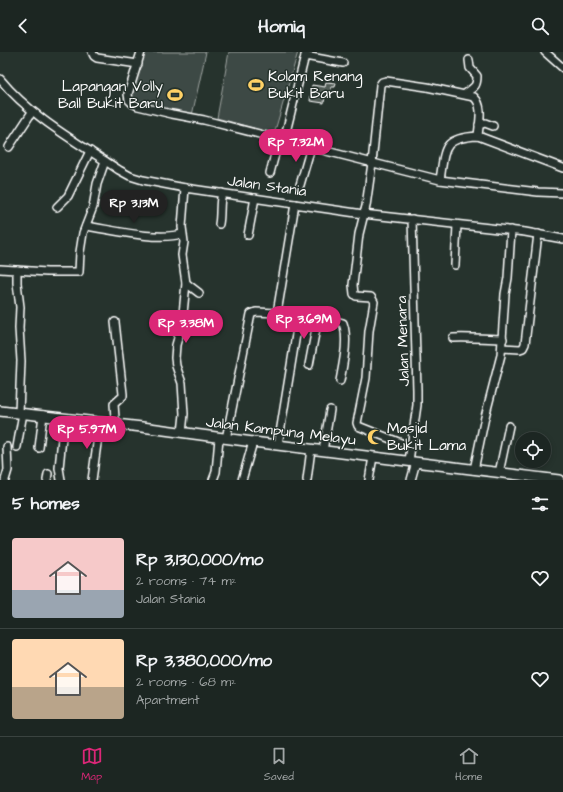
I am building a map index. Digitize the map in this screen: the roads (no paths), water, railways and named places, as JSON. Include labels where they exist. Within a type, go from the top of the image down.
[{"type":"main road","name":"Jalan Kampung Melayu","points":[[0,410],[559,480]]},
{"type":"street","points":[[92,52],[97,58],[138,64]]},
{"type":"street","points":[[142,52],[128,94],[129,100],[132,103],[440,180],[538,192],[563,193]]},
{"type":"street","points":[[545,52],[563,68]]},
{"type":"street","points":[[270,173],[274,155],[281,140],[305,54],[343,63]]},
{"type":"street","points":[[465,94],[476,85],[477,82],[477,76],[470,68],[469,60]]},
{"type":"street","name":"Jalan Stania","points":[[0,78],[15,96],[32,112],[119,170],[135,178],[185,188],[363,214],[511,230],[563,239]]},
{"type":"street","points":[[411,447],[358,426],[357,423],[366,378],[369,331],[374,302],[371,298],[356,296],[353,291],[359,234],[372,163],[380,85],[382,82],[386,81],[465,94],[474,97],[479,103],[480,108],[478,136]]},
{"type":"street","points":[[9,147],[32,112]]},
{"type":"street","points":[[479,125],[485,124],[492,126]]},
{"type":"street","points":[[440,180],[446,151],[449,144],[456,139],[466,137],[478,136],[563,168]]},
{"type":"street","points":[[300,185],[311,147]]},
{"type":"street","points":[[58,207],[68,196],[90,151]]},
{"type":"street","points":[[0,269],[47,272],[79,272],[80,252],[86,226],[94,207],[97,184],[105,160]]},
{"type":"street","points":[[182,433],[184,414],[182,383],[175,358],[176,345],[182,324],[186,283],[182,264],[185,188]]},
{"type":"street","points":[[219,224],[221,213],[220,200],[222,193]]},
{"type":"street","points":[[248,235],[255,198]]},
{"type":"street","points":[[277,313],[295,204]]},
{"type":"street","name":"Jalan Menara","points":[[411,480],[411,447],[417,405],[412,219]]},
{"type":"street","points":[[455,265],[457,225]]},
{"type":"street","points":[[86,226],[159,237],[174,237],[182,234]]},
{"type":"street","points":[[474,470],[483,423],[502,348],[511,230]]},
{"type":"street","points":[[502,348],[520,349],[523,348],[525,344],[538,234]]},
{"type":"street","points":[[17,270],[20,307],[19,336],[21,361],[21,413],[17,447]]},
{"type":"street","points":[[186,283],[199,293]]},
{"type":"street","points":[[213,480],[251,314],[256,312],[277,313],[343,323],[346,334],[340,381]]},
{"type":"street","points":[[278,445],[299,316]]},
{"type":"street","points":[[310,365],[318,318]]},
{"type":"street","points":[[115,322],[123,396],[114,404],[115,425]]},
{"type":"street","points":[[453,338],[503,338]]},
{"type":"street","points":[[323,451],[330,410]]},
{"type":"street","points":[[39,448],[43,415]]},
{"type":"street","points":[[62,480],[59,468],[64,418]]},
{"type":"street","points":[[92,480],[100,422]]},
{"type":"street","points":[[499,473],[509,426]]},
{"type":"street","points":[[242,480],[253,442]]},
{"type":"street","points":[[5,480],[8,470],[7,447]]},
{"type":"street","points":[[307,480],[311,449]]},
{"type":"street","points":[[369,480],[373,457]]},
{"type":"place","name":"Kolam Renang Bukit Baru","points":[[256,85]]},
{"type":"place","name":"Lapangan Volly Ball Bukit Baru","points":[[175,95]]},
{"type":"place","name":"Masjid Bukit Lama","points":[[375,437]]}]
